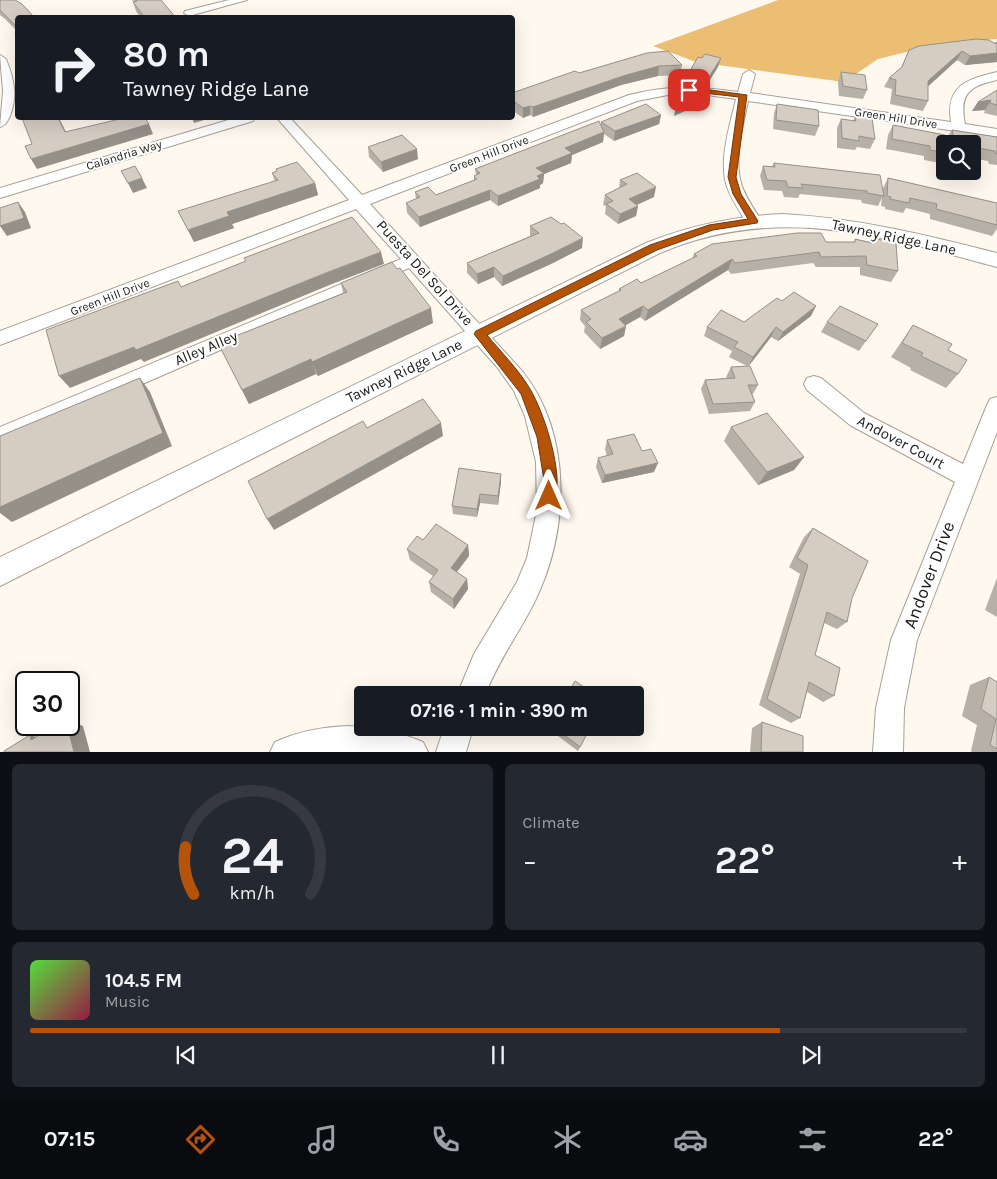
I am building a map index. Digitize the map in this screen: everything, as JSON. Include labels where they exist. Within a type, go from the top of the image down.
[{"type":"street","points":[[188,12],[242,0]]},
{"type":"street","points":[[0,59],[10,98],[0,123]]},
{"type":"street","points":[[749,74],[743,95],[732,177],[737,194],[754,221]]},
{"type":"street","points":[[959,128],[954,109],[958,95],[973,83],[997,76]]},
{"type":"street","name":"Green Hill Drive","points":[[0,338],[646,94],[689,90],[743,95],[997,133]]},
{"type":"street","name":"Calandria Way","points":[[0,193],[241,120]]},
{"type":"street","name":"Puesta Del Sol Drive","points":[[285,120],[480,334],[526,392],[544,437],[550,480],[547,530],[531,580],[510,622],[486,660],[475,686]]},
{"type":"street","name":"Tawney Ridge Lane","points":[[0,572],[653,248],[712,227],[754,221],[807,220],[858,226],[997,260]]},
{"type":"street","name":"Alley Alley","points":[[0,437],[412,260]]},
{"type":"street","name":"Andover Court","points":[[814,384],[857,419],[967,477]]},
{"type":"street","name":"Andover Drive","points":[[888,752],[890,708],[904,640],[967,477],[997,406]]},
{"type":"street","points":[[451,752],[456,736]]},
{"type":"street","points":[[285,752],[302,746],[340,740],[386,744],[413,752]]},
{"type":"shaded area","points":[[778,0],[997,0],[997,39],[943,43],[878,59],[844,82],[696,62],[653,46]]},
{"type":"building","points":[[0,0],[15,0],[22,4],[32,15],[15,15],[15,25],[0,10]]},
{"type":"building","points":[[161,0],[174,15],[143,15],[133,2]]},
{"type":"building","points":[[976,39],[989,40],[996,44],[997,42],[997,53],[970,56],[962,51],[928,81],[928,101],[895,95],[896,80],[889,78],[902,67],[909,50],[919,46]]},
{"type":"building","points":[[668,51],[682,65],[659,66],[623,76],[533,107],[523,108],[515,102],[515,92],[575,71],[579,73],[647,53]]},
{"type":"building","points":[[705,54],[721,58],[709,77],[687,76],[698,57],[702,58]]},
{"type":"building","points":[[841,72],[865,75],[867,90],[843,86]]},
{"type":"building","points":[[683,87],[702,87],[695,99],[676,106]]},
{"type":"building","points":[[997,90],[997,105],[990,103],[991,100],[978,102]]},
{"type":"building","points":[[646,104],[661,115],[615,131],[601,122]]},
{"type":"building","points":[[777,104],[818,110],[819,126],[776,120]]},
{"type":"building","points":[[855,116],[872,118],[875,139],[859,136],[859,141],[842,138],[841,119],[856,121]]},
{"type":"building","points":[[23,120],[59,120],[65,132],[116,120],[146,120],[149,124],[31,159],[25,146],[32,144]]},
{"type":"building","points":[[599,121],[604,132],[565,148],[572,153],[536,168],[544,173],[537,176],[540,179],[498,196],[490,190],[419,217],[406,203],[420,197],[415,192],[428,187],[436,195],[477,179],[474,176],[480,173],[475,169]]},
{"type":"building","points":[[893,125],[945,135],[936,135],[936,151],[930,150],[930,146],[892,139]]},
{"type":"building","points":[[952,130],[997,137],[997,154],[995,151],[981,149],[981,135],[953,135]]},
{"type":"building","points":[[402,135],[417,149],[381,162],[368,147]]},
{"type":"building","points":[[297,162],[315,183],[227,212],[229,216],[188,230],[178,211],[278,180],[272,173],[277,171],[276,169]]},
{"type":"building","points":[[774,163],[880,175],[884,196],[867,193],[867,191],[801,184],[803,188],[788,187],[786,181],[767,180],[763,166],[775,167]]},
{"type":"building","points":[[135,166],[142,178],[128,183],[121,171]]},
{"type":"building","points":[[637,173],[656,187],[629,199],[638,206],[620,214],[606,204],[613,201],[605,195],[627,184],[620,180]]},
{"type":"building","points":[[888,178],[997,203],[997,225],[936,209],[937,204],[910,198],[909,203],[890,199],[891,197],[887,196]]},
{"type":"building","points":[[18,202],[24,218],[0,226],[0,208]]},
{"type":"building","points":[[352,217],[381,252],[136,350],[134,347],[59,376],[46,330],[178,281],[181,287],[246,261],[244,258]]},
{"type":"building","points":[[551,217],[561,224],[564,223],[583,238],[503,276],[494,267],[477,274],[467,263],[539,233],[530,226]]},
{"type":"building","points":[[797,233],[821,233],[826,242],[855,242],[855,239],[872,243],[872,238],[896,243],[898,271],[867,265],[866,256],[821,257],[819,252],[735,263],[732,259],[648,310],[643,306],[619,319],[626,326],[602,338],[586,322],[591,319],[581,310],[621,290],[619,289],[637,279],[641,283],[697,256],[694,254],[712,244]]},
{"type":"building","points":[[392,262],[397,269],[400,268],[431,308],[312,362],[311,359],[242,390],[218,343],[347,292],[341,283]]},
{"type":"building","points":[[794,292],[816,306],[783,332],[776,327],[753,357],[734,347],[738,342],[707,327],[721,310],[744,322],[777,298],[782,301]]},
{"type":"building","points":[[840,306],[878,324],[866,341],[827,322]]},
{"type":"building","points":[[913,325],[952,344],[948,350],[967,360],[958,374],[921,356],[923,353],[902,343]]},
{"type":"building","points":[[750,366],[758,385],[748,385],[755,402],[713,404],[705,380],[735,378],[731,367]]},
{"type":"building","points":[[140,378],[163,433],[0,507],[0,436]]},
{"type":"building","points":[[423,399],[441,423],[267,519],[248,481],[363,421],[367,428]]},
{"type":"building","points":[[767,413],[804,457],[767,472],[731,427]]},
{"type":"building","points":[[634,434],[642,451],[651,449],[658,463],[605,475],[598,458],[613,454],[607,440]]},
{"type":"building","points":[[459,468],[501,474],[498,496],[480,494],[477,509],[452,506]]},
{"type":"building","points":[[436,524],[468,545],[451,568],[467,579],[453,599],[429,582],[438,570],[407,549],[417,536],[423,540]]},
{"type":"building","points":[[813,528],[868,561],[852,598],[847,622],[827,612],[815,655],[840,668],[834,696],[809,682],[800,718],[767,699],[808,565],[797,558]]},
{"type":"building","points":[[989,677],[997,682],[997,749],[990,745],[996,719],[981,709]]},
{"type":"building","points":[[575,681],[582,686],[572,686]]},
{"type":"building","points":[[762,722],[803,736],[803,752],[761,752]]},
{"type":"building","points":[[28,736],[30,736],[31,740],[38,736],[70,736],[74,752],[4,752]]},
{"type":"building","points":[[566,736],[586,736],[580,747]]},
{"type":"route","points":[[549,496],[550,480],[544,437],[526,392],[480,334],[653,248],[712,227],[754,221],[737,194],[732,177],[743,95],[707,90],[689,90]]}]
